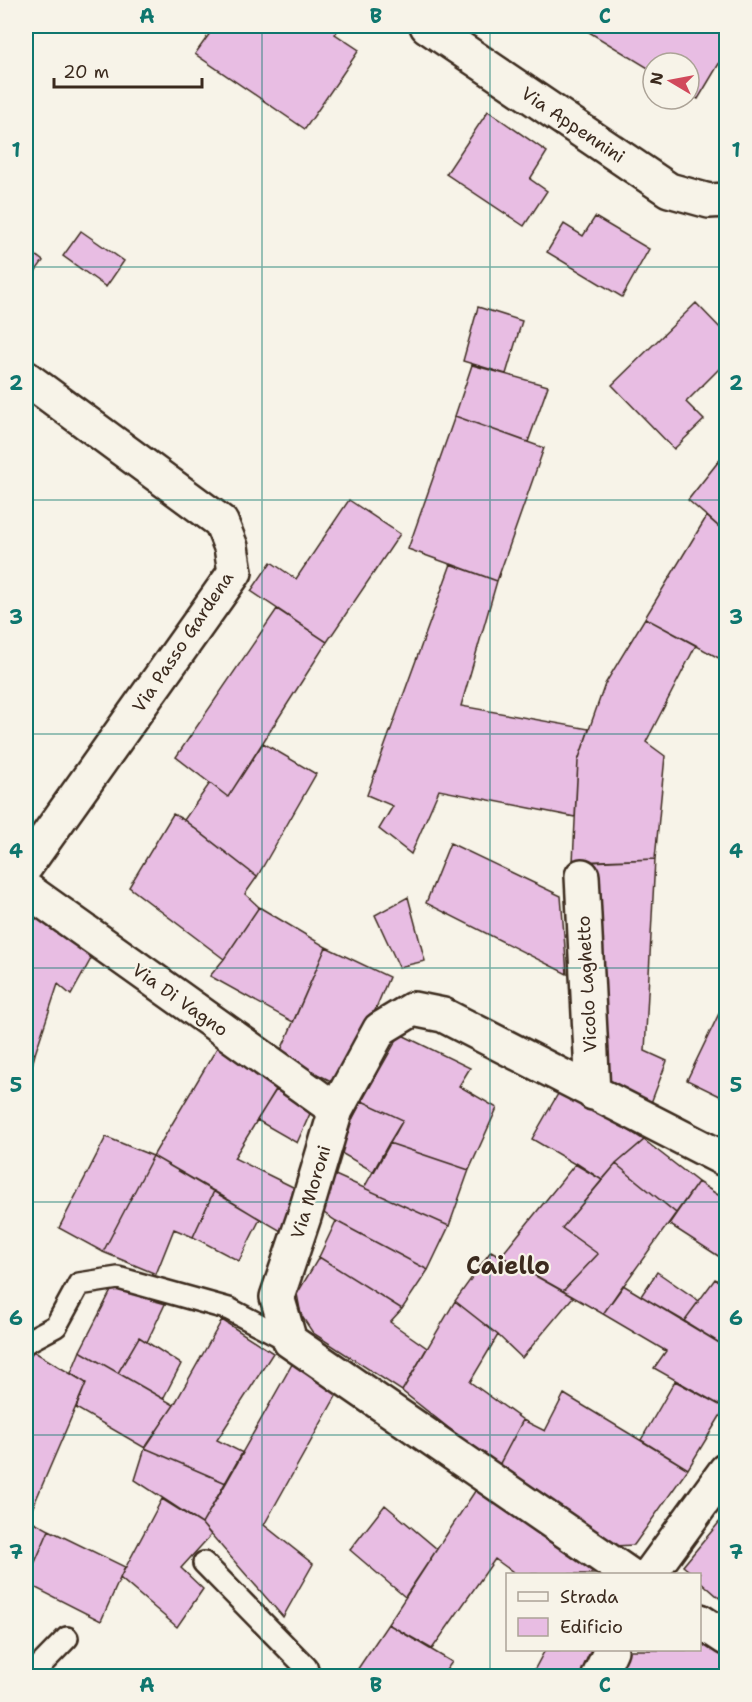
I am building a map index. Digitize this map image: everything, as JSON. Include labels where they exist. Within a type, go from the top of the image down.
[{"type":"street","name":"Via Appennini","points":[[428,26],[669,190],[709,201],[726,200]]},
{"type":"street","name":"Via Passo Gardena","points":[[26,378],[221,522],[231,547],[235,572],[26,866]]},
{"type":"street","name":"Vicolo Laghetto","points":[[582,876],[593,1093]]},
{"type":"street","name":"Via Di Vagno","points":[[26,889],[336,1110]]},
{"type":"street","name":"Via Moroni","points":[[290,1341],[277,1297],[336,1110],[380,1029],[414,1009],[443,1014],[726,1160]]},
{"type":"street","points":[[290,1341],[624,1573]]},
{"type":"street","points":[[651,1573],[726,1470]]},
{"type":"street","points":[[701,1622],[726,1638]]},
{"type":"street","points":[[599,1677],[611,1651]]},
{"type":"lane","points":[[26,1342],[56,1326],[79,1284],[118,1278],[229,1309],[290,1341]]},
{"type":"lane","points":[[204,1563],[306,1667],[309,1677]]},
{"type":"lane","points":[[30,1677],[67,1638]]},
{"type":"building","points":[[215,26],[341,26],[335,34],[359,50],[305,129],[195,54]]},
{"type":"building","points":[[579,26],[726,26],[726,52],[701,94],[701,51],[641,51],[641,64]]},
{"type":"building","points":[[488,111],[547,152],[530,179],[547,191],[524,226],[446,174]]},
{"type":"building","points":[[595,217],[649,249],[622,297],[547,252],[564,224],[583,236]]},
{"type":"building","points":[[81,231],[124,261],[106,287],[63,256]]},
{"type":"building","points":[[26,248],[43,261],[26,284]]},
{"type":"building","points":[[696,303],[726,334],[726,362],[686,402],[704,420],[674,449],[612,385]]},
{"type":"building","points":[[478,307],[522,321],[506,374],[463,361]]},
{"type":"building","points":[[472,365],[548,386],[528,442],[455,416]]},
{"type":"building","points":[[455,416],[544,448],[497,581],[408,549]]},
{"type":"building","points":[[726,452],[726,533],[688,500]]},
{"type":"building","points":[[349,500],[400,534],[327,642],[251,591],[271,562],[296,579]]},
{"type":"building","points":[[707,516],[726,533],[726,662],[645,618]]},
{"type":"building","points":[[451,564],[497,581],[461,706],[589,729],[578,761],[575,817],[439,790],[411,854],[379,829],[393,806],[367,795]]},
{"type":"building","points":[[277,609],[327,642],[228,797],[176,757]]},
{"type":"building","points":[[645,618],[696,645],[646,742],[665,756],[655,859],[573,862],[578,761],[605,684]]},
{"type":"building","points":[[263,743],[316,774],[257,877],[184,820],[210,783],[228,797]]},
{"type":"building","points":[[173,814],[184,820],[257,877],[245,894],[259,907],[224,959],[129,887]]},
{"type":"building","points":[[450,843],[561,896],[567,974],[426,903]]},
{"type":"building","points":[[655,859],[645,1051],[667,1061],[651,1103],[610,1081],[599,1063],[589,862]]},
{"type":"building","points":[[408,897],[425,961],[399,967],[375,915]]},
{"type":"building","points":[[26,905],[92,957],[71,995],[58,984],[35,1054],[26,1049]]},
{"type":"building","points":[[259,907],[326,947],[293,1022],[210,976]]},
{"type":"building","points":[[326,947],[389,977],[343,1087],[279,1055]]},
{"type":"building","points":[[726,999],[726,1099],[687,1080]]},
{"type":"building","points":[[400,1034],[470,1068],[459,1086],[497,1108],[469,1170],[389,1143],[403,1120],[362,1101]]},
{"type":"building","points":[[221,1041],[280,1083],[234,1158],[301,1191],[286,1234],[153,1156]]},
{"type":"building","points":[[26,1049],[35,1054],[26,1088]]},
{"type":"building","points":[[562,1087],[644,1140],[616,1164],[602,1180],[532,1139]]},
{"type":"building","points":[[276,1090],[312,1109],[297,1143],[257,1120]]},
{"type":"building","points":[[362,1101],[403,1120],[374,1172],[336,1150]]},
{"type":"building","points":[[106,1137],[153,1156],[103,1252],[59,1228]]},
{"type":"building","points":[[644,1140],[698,1182],[676,1213],[616,1164]]},
{"type":"building","points":[[389,1143],[469,1170],[449,1226],[364,1188]]},
{"type":"building","points":[[153,1156],[214,1191],[193,1237],[174,1229],[156,1274],[103,1252]]},
{"type":"building","points":[[576,1163],[602,1180],[562,1228],[598,1254],[563,1291],[501,1256]]},
{"type":"building","points":[[616,1164],[676,1213],[603,1314],[563,1291],[598,1254],[562,1228]]},
{"type":"building","points":[[333,1174],[449,1226],[428,1270],[321,1211]]},
{"type":"building","points":[[698,1182],[726,1200],[726,1261],[669,1224]]},
{"type":"building","points":[[214,1191],[260,1219],[239,1261],[193,1237]]},
{"type":"building","points":[[336,1221],[428,1270],[402,1309],[319,1257]]},
{"type":"building","points":[[491,1251],[573,1297],[522,1358],[498,1335],[455,1301]]},
{"type":"building","points":[[319,1257],[402,1309],[390,1322],[427,1348],[402,1391],[313,1333],[301,1315],[297,1294]]},
{"type":"building","points":[[657,1272],[699,1301],[684,1321],[641,1296]]},
{"type":"building","points":[[715,1279],[726,1286],[726,1347],[684,1321]]},
{"type":"building","points":[[623,1285],[726,1347],[725,1408],[654,1368],[666,1351],[603,1314]]},
{"type":"building","points":[[113,1287],[166,1302],[147,1342],[139,1337],[118,1373],[80,1351]]},
{"type":"building","points":[[455,1301],[498,1335],[470,1382],[523,1420],[498,1467],[402,1391]]},
{"type":"building","points":[[222,1320],[273,1353],[217,1440],[243,1453],[226,1483],[145,1448],[174,1405]]},
{"type":"building","points":[[139,1337],[181,1364],[163,1399],[118,1373]]},
{"type":"building","points":[[33,1351],[86,1383],[26,1523],[26,1366]]},
{"type":"building","points":[[80,1351],[174,1405],[145,1448],[76,1408],[86,1383],[71,1373]]},
{"type":"building","points":[[295,1359],[340,1389],[264,1525],[313,1564],[283,1617],[202,1524]]},
{"type":"building","points":[[675,1381],[725,1408],[688,1469],[641,1440]]},
{"type":"building","points":[[564,1394],[688,1469],[634,1545],[614,1546],[498,1467],[523,1420],[545,1431]]},
{"type":"building","points":[[145,1448],[226,1483],[202,1524],[135,1480]]},
{"type":"building","points":[[479,1485],[600,1573],[515,1573],[495,1559],[432,1649],[388,1624]]},
{"type":"building","points":[[162,1499],[202,1524],[211,1535],[181,1568],[203,1589],[177,1627],[120,1578]]},
{"type":"building","points":[[385,1505],[437,1549],[405,1597],[350,1550]]},
{"type":"building","points":[[726,1514],[726,1599],[724,1602],[701,1582],[701,1573],[692,1573],[683,1566]]},
{"type":"building","points":[[27,1518],[49,1530],[26,1583],[26,1523]]},
{"type":"building","points":[[49,1530],[125,1567],[101,1621],[26,1583]]},
{"type":"building","points":[[388,1624],[452,1662],[442,1676],[353,1676]]},
{"type":"building","points":[[701,1638],[726,1653],[726,1676],[611,1676],[626,1651],[701,1651]]},
{"type":"building","points":[[544,1651],[603,1651],[591,1676],[531,1676]]},
{"type":"district","name":"Caiello","points":[[508,1266]]}]
